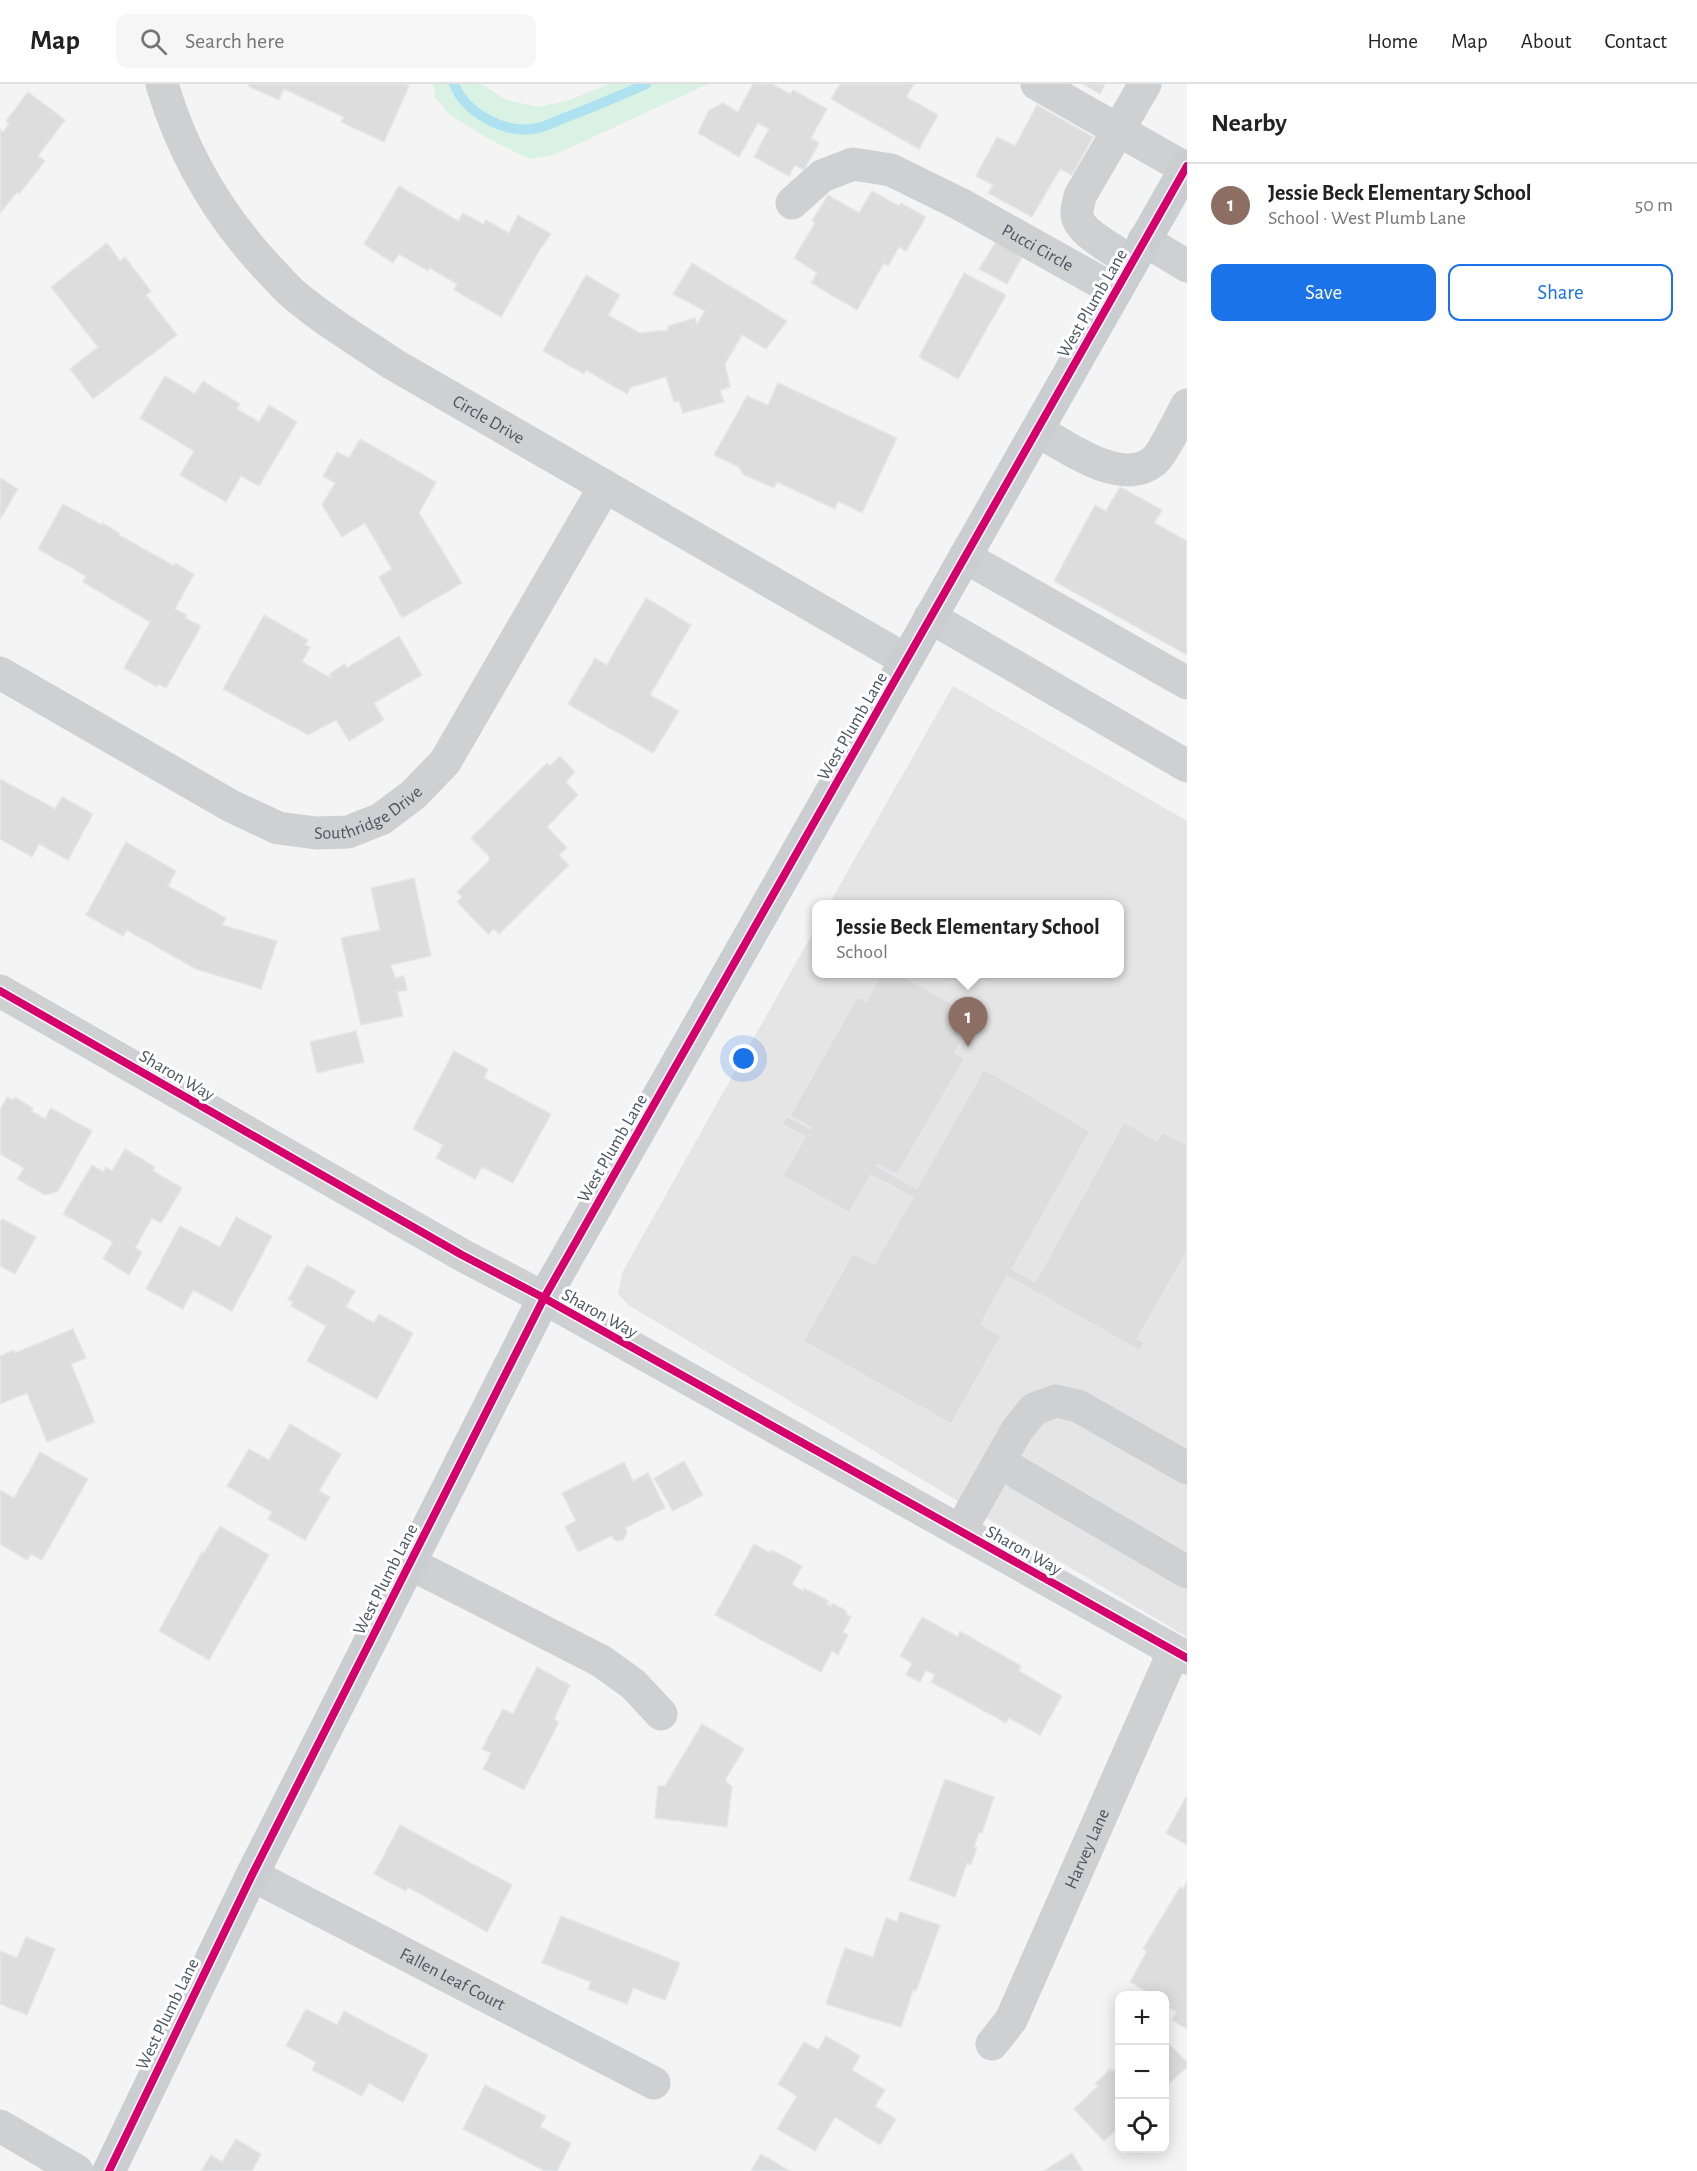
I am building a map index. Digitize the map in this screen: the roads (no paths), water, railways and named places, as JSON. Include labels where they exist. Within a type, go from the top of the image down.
[{"type":"main road","name":"West Plumb Lane","points":[[109,2171],[252,1875],[544,1298],[1186,167]]},
{"type":"street","name":"Circle Drive","points":[[162,84],[179,130],[202,179],[219,207],[255,253],[291,292],[330,323],[393,364],[906,660]]},
{"type":"street","points":[[1037,84],[1186,167]]},
{"type":"street","points":[[1145,84],[1080,196],[1077,215],[1082,226],[1093,236],[1187,266]]},
{"type":"street","name":"Pucci Circle","points":[[792,203],[822,176],[853,164],[891,170],[960,204],[1116,291]]},
{"type":"street","points":[[1037,430],[1104,467],[1132,471],[1155,460],[1187,405]]},
{"type":"street","name":"Southridge Drive","points":[[0,673],[231,806],[278,828],[316,833],[348,832],[381,819],[413,795],[445,762],[605,486]]},
{"type":"street","points":[[964,557],[1187,683]]},
{"type":"street","points":[[930,617],[1187,766]]},
{"type":"street","name":"Sharon Way","points":[[0,991],[451,1250],[544,1298],[1180,1654]]},
{"type":"street","points":[[960,1531],[1017,1430],[1034,1409],[1056,1401],[1078,1406],[1187,1468]]},
{"type":"street","points":[[999,1462],[1187,1572]]},
{"type":"street","points":[[410,1563],[601,1661],[633,1684],[661,1714]]},
{"type":"street","name":"Harvey Lane","points":[[992,2044],[1011,2020],[1180,1654]]},
{"type":"street","name":"Fallen Leaf Court","points":[[252,1875],[654,2084]]},
{"type":"street","points":[[0,2126],[77,2171]]},
{"type":"waterway","points":[[454,84],[468,105],[488,120],[513,128],[526,129],[545,126],[646,84]]},
{"type":"place","name":"Jessie Beck Elementary School","points":[[968,1047]]}]
